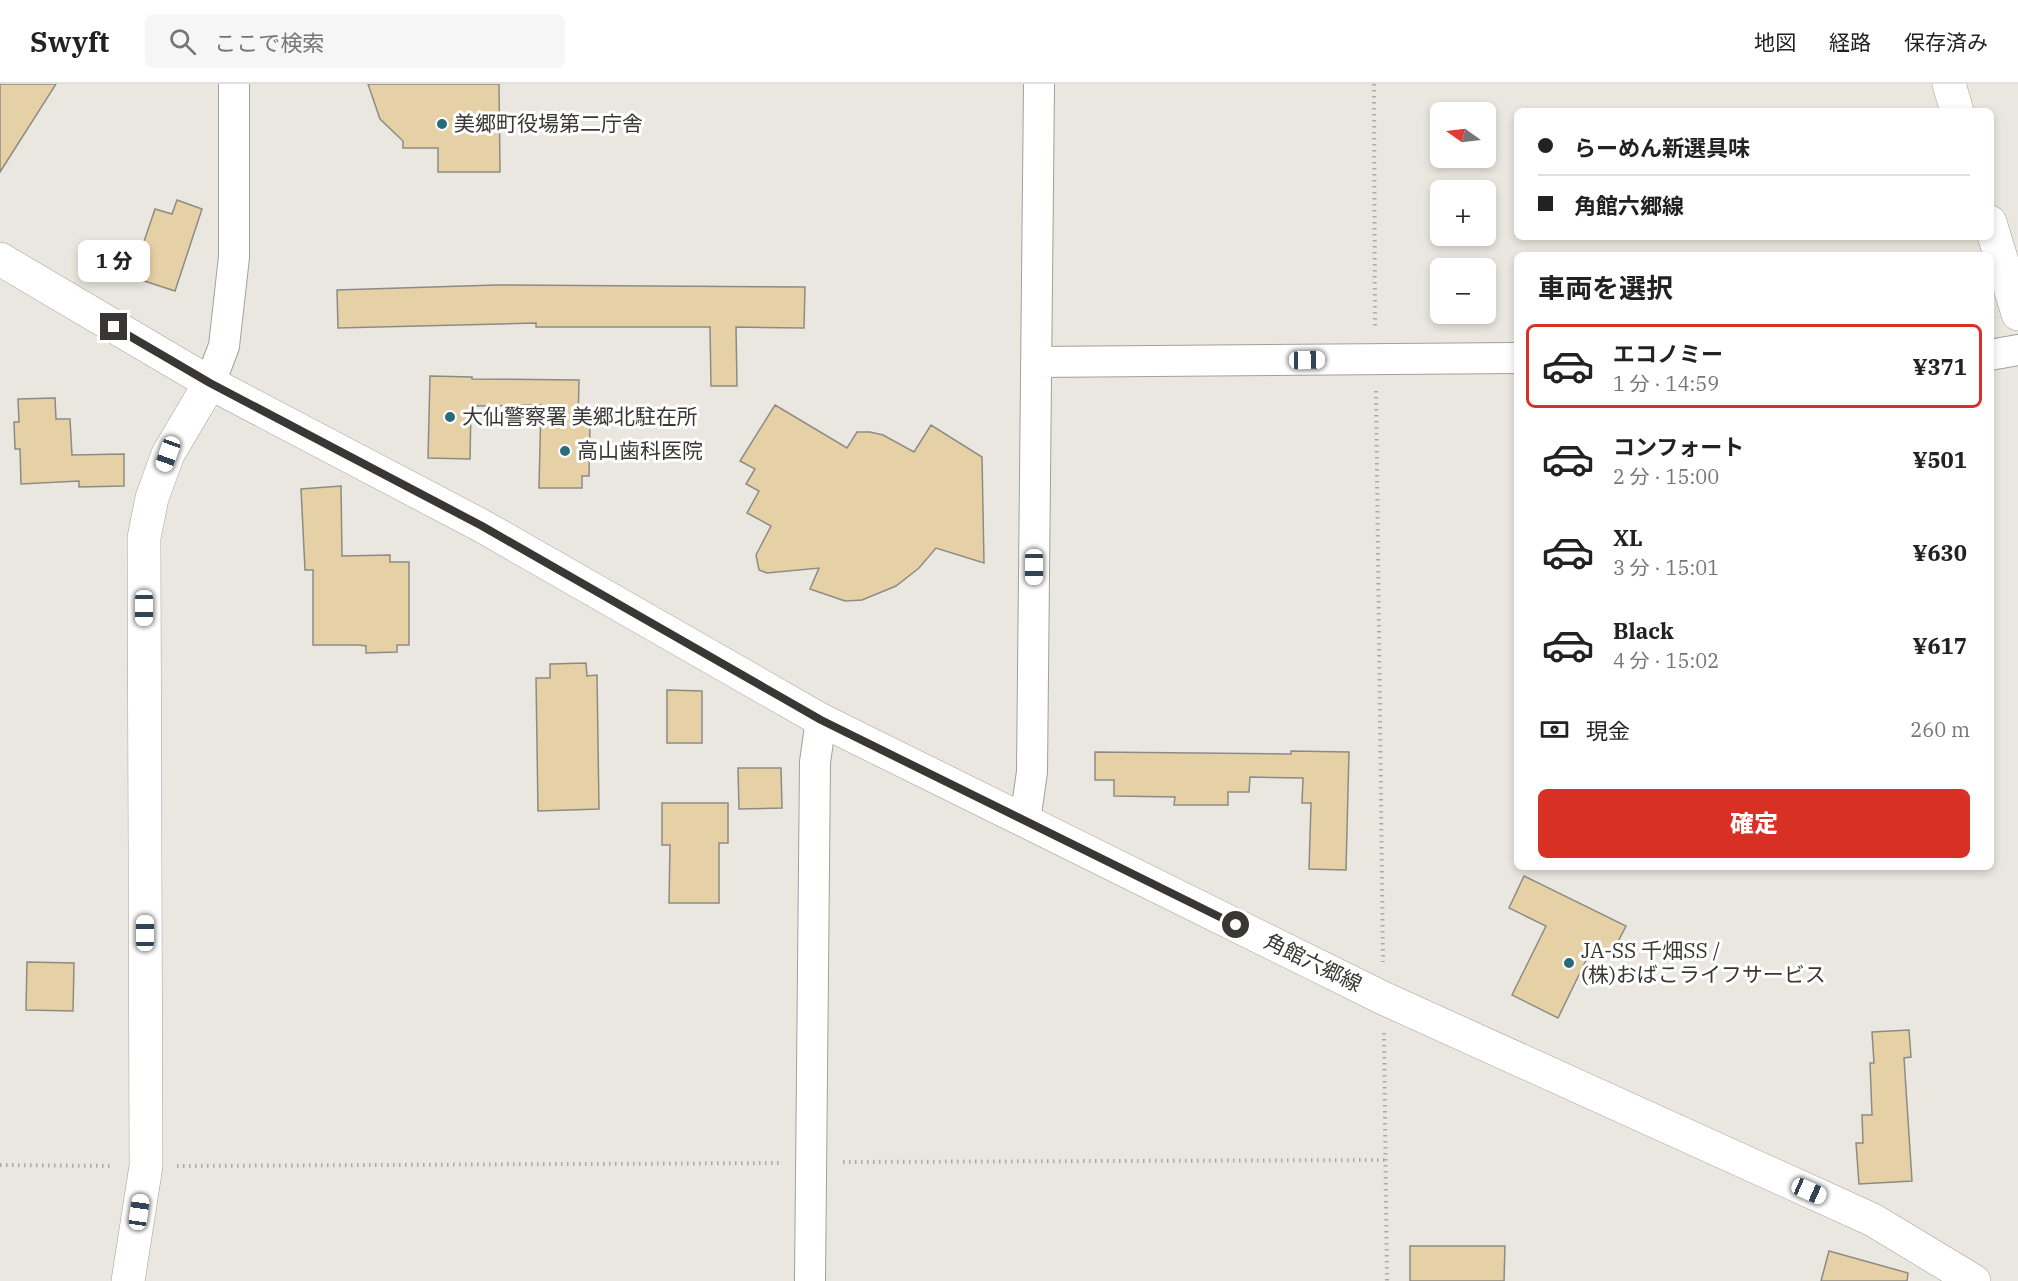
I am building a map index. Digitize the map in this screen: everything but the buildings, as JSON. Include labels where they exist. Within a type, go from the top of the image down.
[{"type":"main road","points":[[1949,84],[1956,108]]},
{"type":"main road","points":[[1994,235],[2018,314]]},
{"type":"main road","name":"角館六郷線","points":[[0,259],[210,383],[482,526],[821,720],[1383,998],[1873,1220],[1974,1281]]},
{"type":"main road","points":[[128,1281],[146,1166],[144,538],[152,498],[168,454],[210,383]]},
{"type":"street","points":[[210,383],[224,346],[234,257],[234,84]]},
{"type":"street","points":[[1025,821],[1032,772],[1039,84]]},
{"type":"street","points":[[1994,354],[2018,350]]},
{"type":"street","points":[[1035,362],[1514,358]]},
{"type":"street","points":[[810,1281],[815,762],[821,720]]},
{"type":"path","points":[[1374,84],[1375,359],[1387,1281]]},
{"type":"path","points":[[0,1165],[1386,1160]]},
{"type":"place","name":"美郷町役場第二庁舎","points":[[442,124]]},
{"type":"place","name":"大仙警察署 美郷北駐在所","points":[[450,417]]},
{"type":"place","name":"高山歯科医院","points":[[565,451]]},
{"type":"place","name":"JA-SS 千畑SS / (株)おばこライフサービス","points":[[1569,963]]},
{"type":"route","points":[[114,327],[210,383],[482,526],[821,720],[1236,925]]}]
